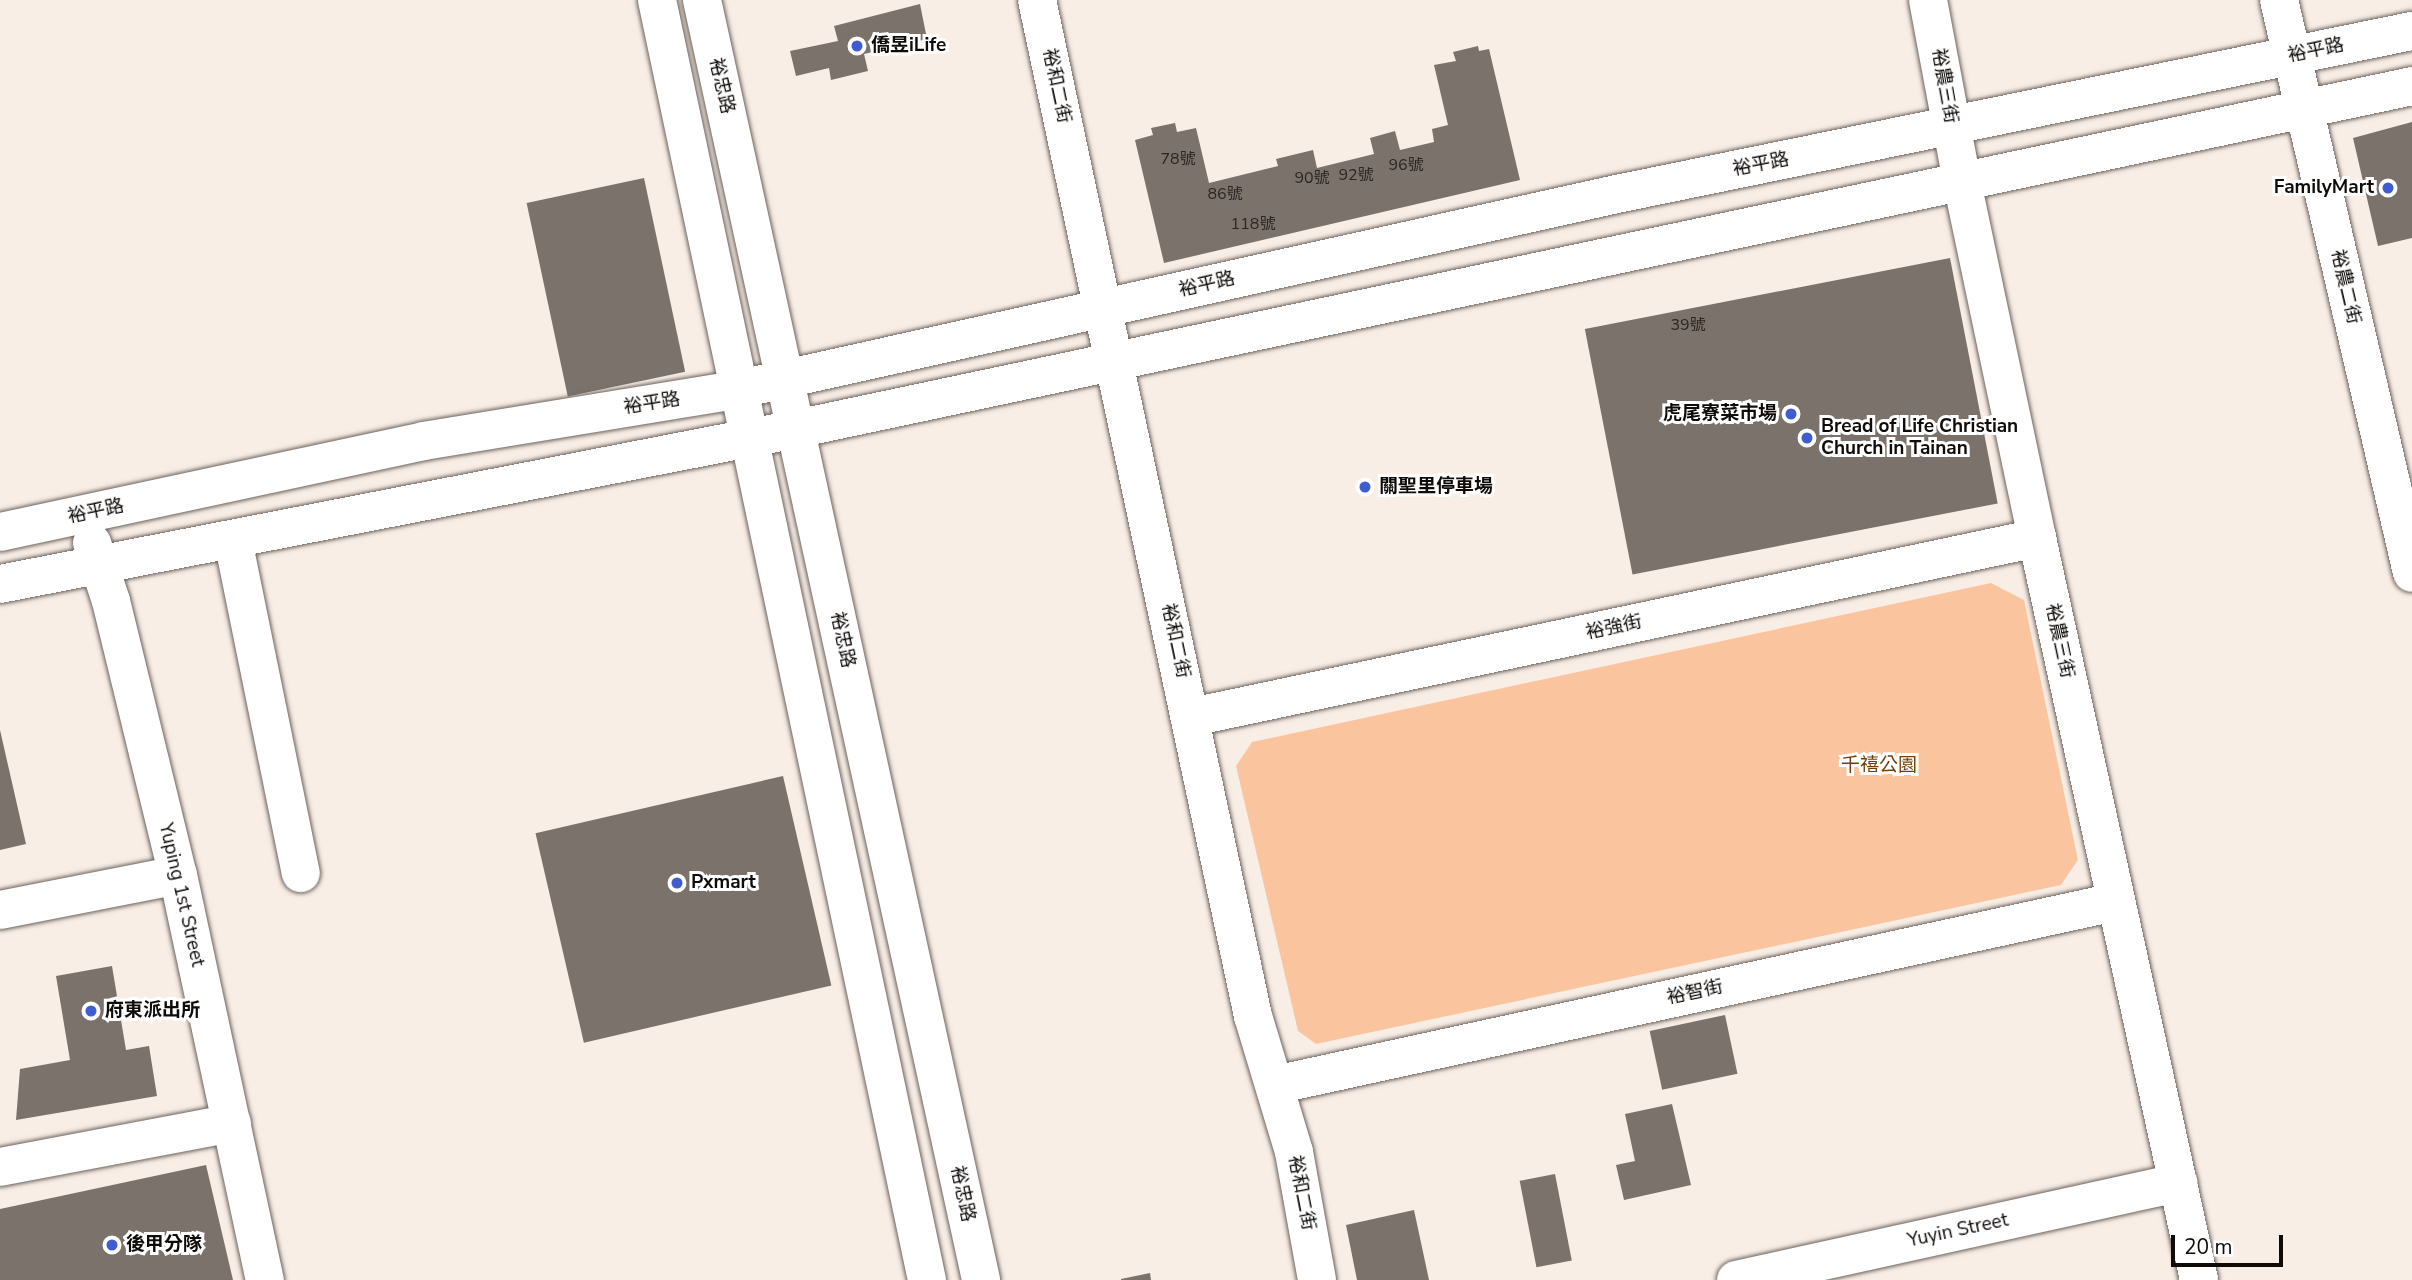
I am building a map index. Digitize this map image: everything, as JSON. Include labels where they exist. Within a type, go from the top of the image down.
[{"type":"street","points":[[657,0],[927,1280]]},
{"type":"street","name":"裕忠路","points":[[702,0],[981,1280]]},
{"type":"street","name":"裕和二街","points":[[1037,0],[1192,717],[1253,1016],[1294,1152],[1317,1280]]},
{"type":"street","name":"裕農三街","points":[[1928,0],[1962,182],[2037,538],[2199,1280]]},
{"type":"street","name":"裕農二街","points":[[2279,0],[2412,573]]},
{"type":"street","name":"裕平路","points":[[0,532],[424,442],[740,389],[1612,195],[2412,31]]},
{"type":"street","points":[[0,584],[796,429],[2412,86]]},
{"type":"street","name":"Yuping 1st Street","points":[[80,515],[101,564],[178,875],[265,1280]]},
{"type":"street","name":"裕強街","points":[[1192,717],[2037,538]]},
{"type":"street","points":[[233,540],[301,873]]},
{"type":"street","points":[[0,910],[178,875]]},
{"type":"street","name":"裕智街","points":[[1275,1085],[2115,902]]},
{"type":"street","points":[[0,1167],[232,1123]]},
{"type":"street","name":"Yuyin Street","points":[[1736,1280],[2179,1183]]},
{"type":"green space","name":"千禧公園","points":[[1991,583],[2024,600],[2078,860],[2061,885],[1316,1044],[1298,1031],[1236,766],[1252,742]]},
{"type":"building","name":"僑昱iLife","points":[[920,4],[927,39],[864,54],[868,71],[831,80],[829,68],[796,76],[790,51],[838,41],[834,26]]},
{"type":"building","points":[[1478,46],[1479,51],[1489,49],[1520,180],[1164,263],[1135,140],[1153,135],[1151,128],[1175,123],[1177,132],[1196,128],[1209,183],[1278,166],[1276,159],[1313,150],[1317,168],[1374,154],[1370,138],[1395,131],[1400,150],[1434,142],[1432,129],[1448,125],[1434,65],[1456,61],[1453,52]]},
{"type":"building","name":"FamilyMart","points":[[2412,122],[2412,238],[2378,246],[2353,138]]},
{"type":"building","points":[[644,178],[685,372],[568,397],[527,203]]},
{"type":"building","name":"虎尾寮菜市場","points":[[1950,258],[1998,503],[1633,574],[1585,329]]},
{"type":"building","points":[[0,730],[26,844],[0,850]]},
{"type":"building","name":"Pxmart","points":[[783,776],[831,985],[584,1043],[536,833]]},
{"type":"building","name":"府東派出所","points":[[112,966],[126,1050],[149,1046],[157,1096],[16,1120],[20,1069],[70,1060],[56,976]]},
{"type":"building","points":[[1725,1015],[1737,1074],[1662,1090],[1650,1031]]},
{"type":"building","points":[[1672,1104],[1691,1185],[1624,1200],[1616,1165],[1635,1161],[1625,1114]]},
{"type":"building","name":"後甲分隊","points":[[206,1165],[233,1280],[0,1280],[0,1209]]},
{"type":"building","points":[[1555,1174],[1572,1260],[1536,1267],[1520,1181]]},
{"type":"building","points":[[1414,1210],[1429,1280],[1357,1280],[1346,1225]]},
{"type":"building","points":[[1150,1273],[1151,1280],[1121,1280],[1121,1279]]},
{"type":"place","name":"僑昱iLife","points":[[857,46]]},
{"type":"place","name":"FamilyMart","points":[[2388,188]]},
{"type":"place","name":"虎尾寮菜市場","points":[[1791,414]]},
{"type":"place","name":"Bread of Life Christian Church in Tainan","points":[[1807,438]]},
{"type":"place","name":"關聖里停車場","points":[[1365,487]]},
{"type":"place","name":"Pxmart","points":[[677,883]]},
{"type":"place","name":"府東派出所","points":[[91,1011]]},
{"type":"place","name":"後甲分隊","points":[[112,1245]]}]
